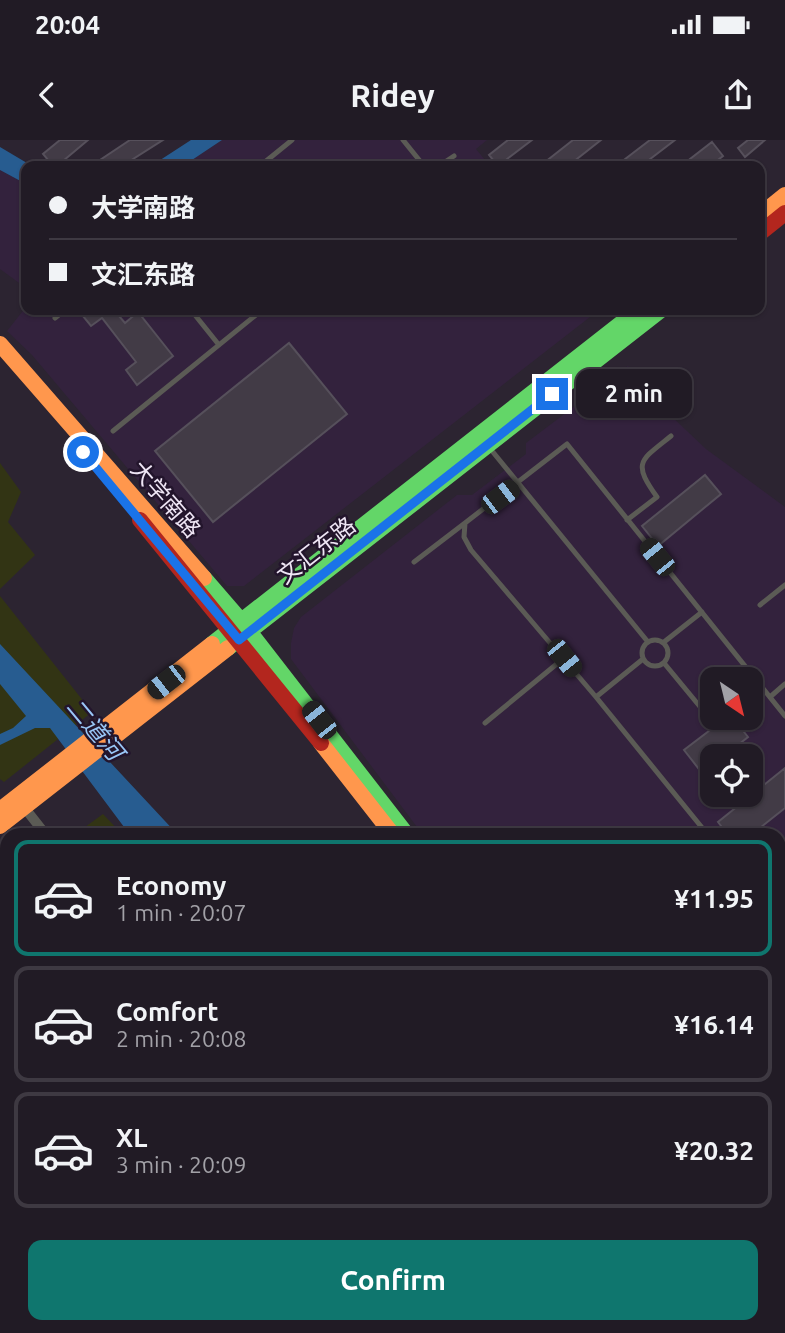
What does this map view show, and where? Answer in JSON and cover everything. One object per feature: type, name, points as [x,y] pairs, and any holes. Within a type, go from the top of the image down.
[{"type":"street","points":[[765,211],[785,195]]},
{"type":"street","points":[[765,229],[785,213]]},
{"type":"street","name":"文汇东路","points":[[0,810],[68,765],[240,631],[482,440],[632,315]]},
{"type":"street","name":"文汇东路","points":[[482,440],[654,315]]},
{"type":"street","name":"大学南路","points":[[0,344],[240,631]]},
{"type":"street","name":"大学南路","points":[[0,356],[240,631]]},
{"type":"street","points":[[240,631],[388,828]]},
{"type":"street","points":[[240,631],[401,828]]},
{"type":"street","name":"文汇东路","points":[[0,826],[68,765]]},
{"type":"street","points":[[24,807],[40,828]]},
{"type":"lane","points":[[266,161],[292,140]]},
{"type":"lane","points":[[403,140],[420,161]]},
{"type":"lane","points":[[446,161],[454,156]]},
{"type":"lane","points":[[55,318],[59,315]]},
{"type":"lane","points":[[195,315],[219,345]]},
{"type":"lane","points":[[113,431],[256,315]]},
{"type":"lane","points":[[627,520],[657,497],[642,475],[642,464],[649,454],[670,436]]},
{"type":"lane","points":[[482,440],[648,642]]},
{"type":"lane","points":[[414,562],[567,444],[785,716]]},
{"type":"lane","points":[[465,523],[464,537],[471,550],[564,658],[702,828]]},
{"type":"lane","points":[[760,605],[785,586]]},
{"type":"lane","points":[[664,642],[702,612]]},
{"type":"lane","points":[[655,639],[664,642],[668,650],[664,663],[651,665],[643,659],[642,650],[648,642],[655,639]]},
{"type":"lane","points":[[485,723],[564,658]]},
{"type":"lane","points":[[596,697],[643,659]]},
{"type":"lane","points":[[664,663],[700,707]]},
{"type":"lane","points":[[770,697],[785,684]]},
{"type":"shaded area","points":[[222,140],[487,140],[476,149],[486,161],[190,161]]},
{"type":"shaded area","points":[[0,170],[21,181],[21,284],[0,269]]},
{"type":"shaded area","points":[[21,313],[593,315],[244,586],[227,586],[32,355],[7,331]]},
{"type":"shaded area","points":[[628,366],[668,413],[706,449],[785,507],[785,828],[418,828],[291,659],[291,643],[294,628],[301,617],[457,495],[472,495],[526,454],[526,443]]},
{"type":"green space","points":[[0,463],[21,492],[8,522],[35,555],[0,589]]},
{"type":"green space","points":[[0,596],[92,712],[4,782],[0,779]]},
{"type":"green space","points":[[103,814],[116,828],[84,828]]},
{"type":"water","points":[[191,140],[222,140],[190,161],[159,161]]},
{"type":"water","points":[[0,147],[24,161],[21,161],[21,181],[0,170]]},
{"type":"water","points":[[0,644],[171,828],[125,828],[50,728],[35,728],[0,745],[0,734],[13,728],[26,716],[0,684]]},
{"type":"building","points":[[60,140],[88,140],[63,161],[49,161],[43,154]]},
{"type":"building","points":[[130,140],[163,140],[130,161],[98,161]]},
{"type":"building","points":[[508,140],[532,140],[505,161],[494,161],[489,155]]},
{"type":"building","points":[[573,140],[601,140],[574,161],[546,161]]},
{"type":"building","points":[[650,140],[675,140],[648,161],[623,161]]},
{"type":"building","points":[[748,140],[765,140],[745,157],[738,148]]},
{"type":"building","points":[[712,142],[723,156],[716,161],[687,161]]},
{"type":"building","points":[[82,315],[118,315],[125,323],[134,315],[140,315],[173,356],[137,385],[126,370],[136,362],[102,318],[91,326]]},
{"type":"building","points":[[289,343],[347,414],[213,522],[155,451]]},
{"type":"building","points":[[705,475],[721,494],[658,546],[642,526]]},
{"type":"building","points":[[710,730],[742,730],[748,737],[739,744],[700,744],[700,770],[684,750]]},
{"type":"building","points":[[785,768],[785,808],[760,828],[723,828],[718,822],[737,807],[763,807],[763,786]]},
{"type":"traffic: fast","points":[[212,644],[632,315]]},
{"type":"traffic: fast","points":[[228,648],[655,315]]},
{"type":"traffic: fast","points":[[204,578],[242,622],[402,828]]},
{"type":"traffic: slow","points":[[765,211],[785,195]]},
{"type":"traffic: slow","points":[[0,344],[204,578]]},
{"type":"traffic: slow","points":[[0,810],[212,644]]},
{"type":"traffic: slow","points":[[0,826],[228,648]]},
{"type":"traffic: slow","points":[[321,743],[388,828]]},
{"type":"traffic: jam","points":[[765,229],[785,213]]},
{"type":"traffic: jam","points":[[140,520],[321,743]]},
{"type":"route","points":[[83,452],[239,640],[552,394]]},
{"type":"water label","name":"二道河","points":[[95,729]]}]
